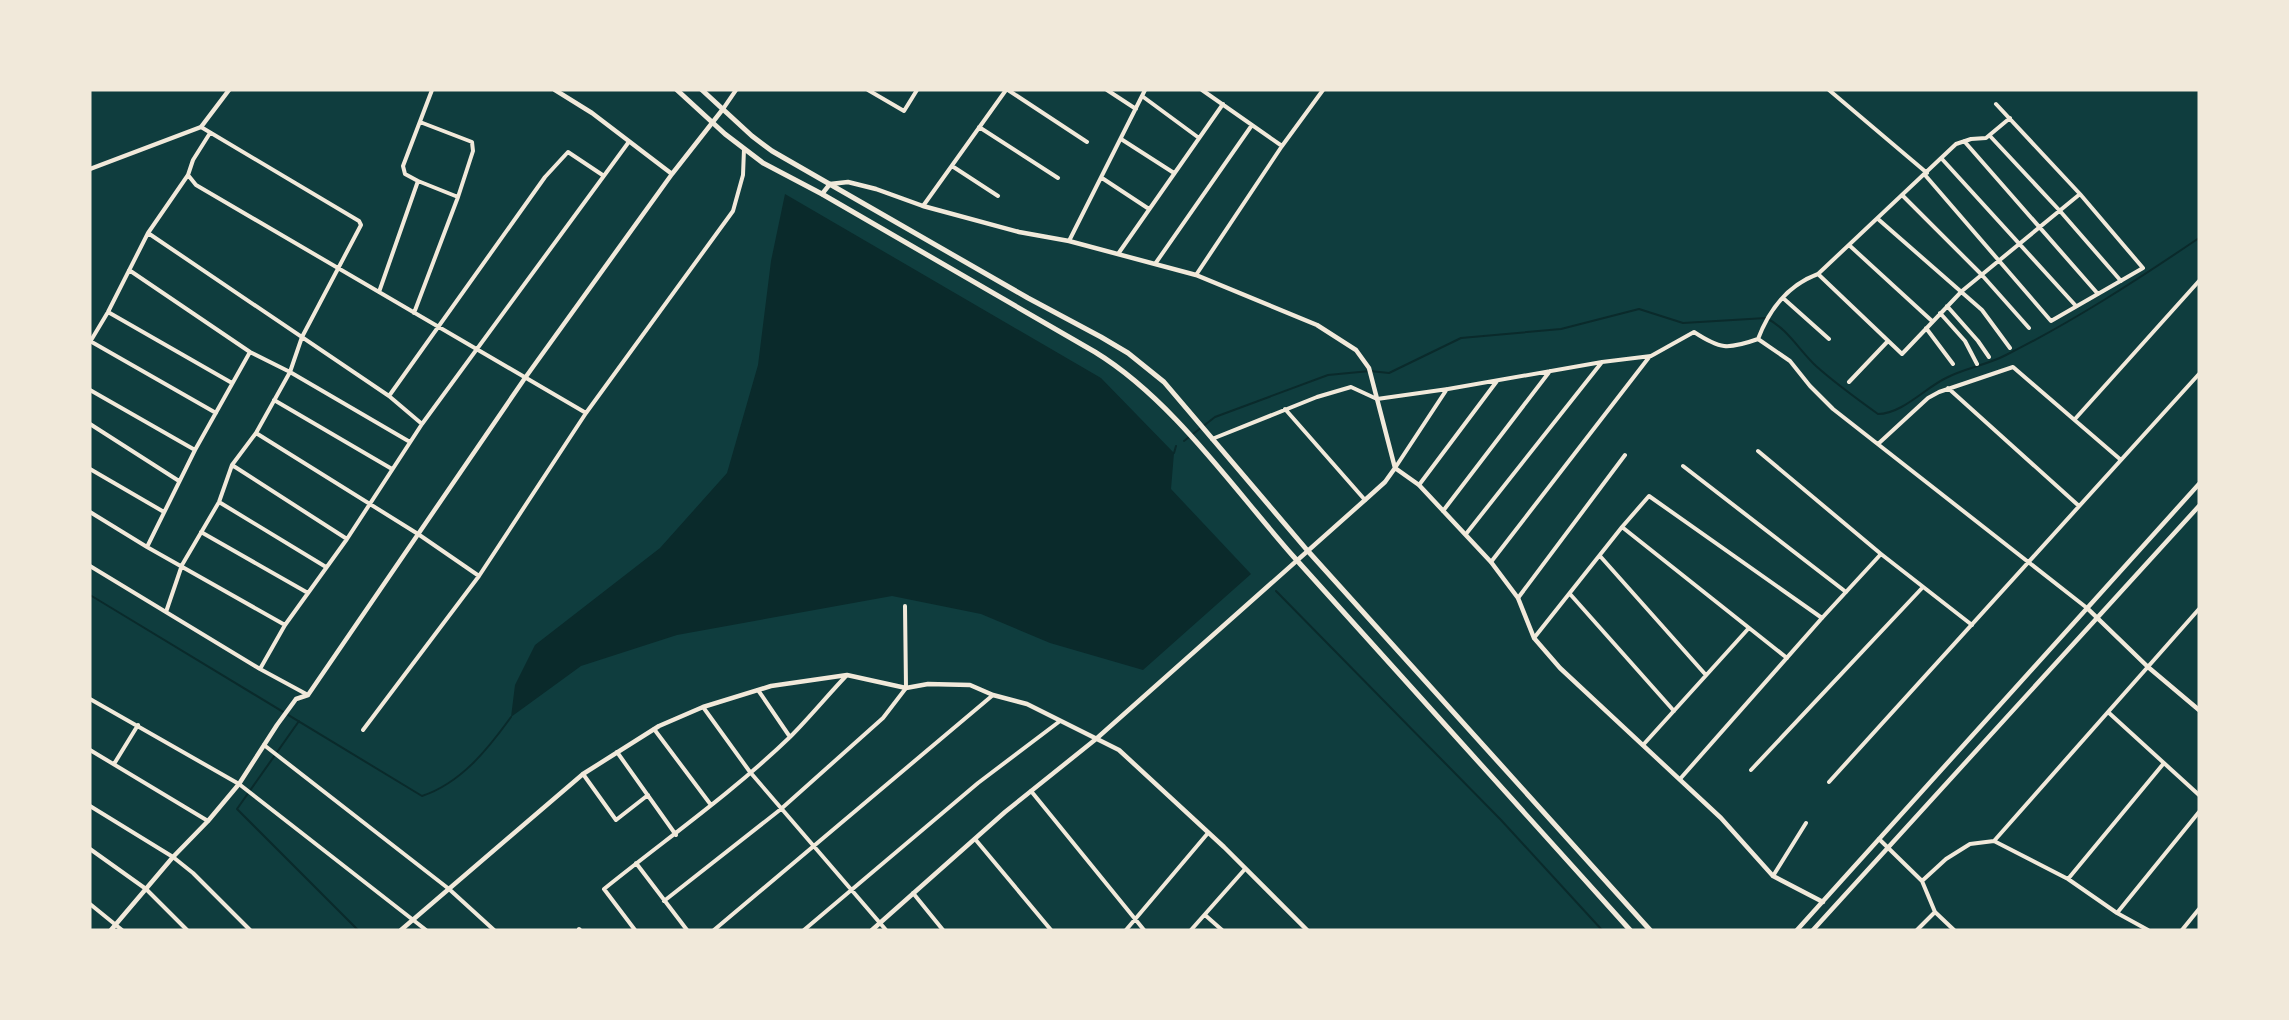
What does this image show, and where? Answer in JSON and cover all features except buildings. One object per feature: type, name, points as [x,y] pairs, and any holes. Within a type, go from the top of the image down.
[{"type":"main road","points":[[677,90],[763,163],[822,194],[1120,367],[1151,394],[1296,559],[1630,930]]},
{"type":"main road","points":[[702,90],[765,146],[1128,353],[1164,382],[1307,550],[1650,930]]},
{"type":"street","points":[[90,169],[201,127],[229,90]]},
{"type":"street","points":[[432,90],[403,166],[405,174],[458,197]]},
{"type":"street","points":[[555,90],[592,113],[628,143],[672,174]]},
{"type":"street","points":[[111,930],[239,784],[296,699],[308,694],[525,378],[672,174],[736,90]]},
{"type":"street","points":[[868,90],[904,111],[916,90]]},
{"type":"street","points":[[922,206],[1007,90],[1087,142]]},
{"type":"street","points":[[1107,90],[1136,109]]},
{"type":"street","points":[[1069,241],[1145,90]]},
{"type":"street","points":[[1202,90],[1282,146]]},
{"type":"street","points":[[1196,275],[1282,146],[1323,90]]},
{"type":"street","points":[[1829,90],[1926,174],[2051,321],[2143,268],[2080,194],[1996,104]]},
{"type":"street","points":[[1142,96],[1199,138]]},
{"type":"street","points":[[1118,254],[1223,104]]},
{"type":"street","points":[[1758,339],[1768,315],[1797,284],[1818,274],[1956,144],[1990,136],[2010,118]]},
{"type":"street","points":[[414,313],[473,151],[472,142],[420,122]]},
{"type":"street","points":[[1155,264],[1252,125]]},
{"type":"street","points":[[166,612],[182,565],[219,502],[232,465],[256,433],[290,372],[302,338],[360,230],[361,223],[201,127]]},
{"type":"street","points":[[979,127],[1058,178]]},
{"type":"street","points":[[210,132],[192,160],[188,175],[148,233],[108,312],[90,341],[216,413]]},
{"type":"street","points":[[1990,136],[2060,210],[2121,281]]},
{"type":"street","points":[[1122,138],[1174,173]]},
{"type":"street","points":[[1964,141],[2098,294]]},
{"type":"street","points":[[260,669],[285,624],[347,539],[422,424],[628,143]]},
{"type":"street","points":[[363,730],[479,576],[586,413],[733,211],[743,175],[744,149]]},
{"type":"street","points":[[389,396],[545,177],[568,152],[604,176]]},
{"type":"street","points":[[1942,159],[2076,306]]},
{"type":"street","points":[[952,166],[998,196]]},
{"type":"street","points":[[188,175],[196,185],[586,413]]},
{"type":"street","points":[[1102,177],[1149,209]]},
{"type":"street","points":[[379,292],[418,181]]},
{"type":"street","points":[[822,194],[830,184],[848,182],[876,189],[922,206],[1019,232],[1069,241],[1196,275],[1317,325],[1356,350],[1369,368],[1395,468],[1419,484],[1491,562],[1518,598],[1534,638],[1560,668],[1721,818],[1773,876],[1823,902]]},
{"type":"street","points":[[1818,274],[1902,354],[1962,291],[2080,194]]},
{"type":"street","points":[[1903,196],[1981,274],[2029,328]]},
{"type":"street","points":[[1878,219],[1989,317],[2010,348]]},
{"type":"street","points":[[148,233],[389,396],[422,424]]},
{"type":"street","points":[[1849,245],[1932,321]]},
{"type":"street","points":[[129,270],[250,352],[290,372],[410,442]]},
{"type":"street","points":[[2074,419],[2199,281]]},
{"type":"street","points":[[1783,298],[1829,339]]},
{"type":"street","points":[[1947,306],[1957,315],[1989,357]]},
{"type":"street","points":[[108,312],[232,383]]},
{"type":"street","points":[[1940,313],[1965,341],[1977,363]]},
{"type":"street","points":[[1926,328],[1953,364]]},
{"type":"street","points":[[1212,439],[1285,409],[1351,387],[1377,399],[1651,356],[1694,332],[1715,345],[1734,346],[1758,339]]},
{"type":"street","points":[[1758,339],[1790,361],[1833,409],[2087,608],[2148,667],[2199,710]]},
{"type":"street","points":[[1849,382],[1888,341]]},
{"type":"street","points":[[147,547],[195,450],[250,352]]},
{"type":"street","points":[[1491,562],[1651,356]]},
{"type":"street","points":[[1466,534],[1602,362]]},
{"type":"street","points":[[1878,444],[1928,398],[1948,388],[2013,367],[2121,460]]},
{"type":"street","points":[[1443,511],[1551,371]]},
{"type":"street","points":[[1829,782],[2199,374]]},
{"type":"street","points":[[1419,484],[1498,380]]},
{"type":"street","points":[[1948,388],[2079,506]]},
{"type":"street","points":[[872,930],[1031,791],[1096,739],[1385,482],[1448,389]]},
{"type":"street","points":[[90,390],[195,450]]},
{"type":"street","points":[[274,400],[392,469]]},
{"type":"street","points":[[1285,409],[1365,500]]},
{"type":"street","points":[[90,424],[179,481]]},
{"type":"street","points":[[256,433],[418,534],[479,576]]},
{"type":"street","points":[[1758,451],[1881,554],[1972,625]]},
{"type":"street","points":[[1518,598],[1625,455]]},
{"type":"street","points":[[232,465],[347,539]]},
{"type":"street","points":[[1683,465],[1846,592]]},
{"type":"street","points":[[90,469],[164,512]]},
{"type":"street","points":[[1797,930],[2199,484]]},
{"type":"street","points":[[1534,638],[1649,496],[1822,618]]},
{"type":"street","points":[[219,502],[326,567]]},
{"type":"street","points":[[1813,930],[2199,506]]},
{"type":"street","points":[[90,512],[147,547],[285,624]]},
{"type":"street","points":[[1622,527],[1787,658]]},
{"type":"street","points":[[201,532],[308,594]]},
{"type":"street","points":[[1680,779],[1881,554]]},
{"type":"street","points":[[1600,556],[1705,674]]},
{"type":"street","points":[[90,566],[260,669],[308,694]]},
{"type":"street","points":[[1751,770],[1923,587]]},
{"type":"street","points":[[1570,594],[1674,711]]},
{"type":"street","points":[[664,901],[781,808],[883,718],[906,688],[905,606]]},
{"type":"street","points":[[1994,841],[2199,609]]},
{"type":"street","points":[[1643,745],[1748,629]]},
{"type":"street","points":[[635,930],[604,889],[676,835],[790,737],[847,675]]},
{"type":"street","points":[[401,930],[584,774],[654,729],[703,707],[758,690],[847,675],[906,688],[928,684],[970,685],[993,695],[1027,704],[1119,750],[1308,930]]},
{"type":"street","points":[[758,690],[790,737]]},
{"type":"street","points":[[714,930],[993,695]]},
{"type":"street","points":[[90,699],[239,784],[426,930]]},
{"type":"street","points":[[703,707],[750,772],[886,930]]},
{"type":"street","points":[[2108,712],[2199,795]]},
{"type":"street","points":[[804,930],[978,783],[1060,721]]},
{"type":"street","points":[[114,764],[138,725]]},
{"type":"street","points":[[654,729],[711,805]]},
{"type":"street","points":[[264,745],[449,889],[494,930]]},
{"type":"street","points":[[90,750],[208,820]]},
{"type":"street","points":[[617,753],[676,835]]},
{"type":"street","points":[[2068,879],[2164,763]]},
{"type":"street","points":[[584,774],[616,820],[648,795]]},
{"type":"street","points":[[1031,791],[1134,921],[1144,930]]},
{"type":"street","points":[[90,806],[173,857],[193,873],[250,930]]},
{"type":"street","points":[[2117,913],[2199,812]]},
{"type":"street","points":[[1773,876],[1806,823]]},
{"type":"street","points":[[1126,930],[1208,833]]},
{"type":"street","points":[[975,839],[1051,930]]},
{"type":"street","points":[[1879,839],[1922,881],[1935,912],[1954,930]]},
{"type":"street","points":[[1922,881],[1946,859],[1970,844],[1994,841],[2068,879],[2117,913],[2148,930]]},
{"type":"street","points":[[90,849],[146,889],[187,930]]},
{"type":"street","points":[[636,863],[687,930]]},
{"type":"street","points":[[1191,930],[1245,869]]},
{"type":"street","points":[[913,892],[943,930]]},
{"type":"street","points":[[90,904],[122,930]]},
{"type":"street","points":[[2182,930],[2199,909]]},
{"type":"street","points":[[1917,930],[1935,912]]},
{"type":"street","points":[[1205,915],[1222,930]]},
{"type":"water","points":[[785,194],[1101,378],[1174,453],[1171,489],[1251,574],[1143,670],[1050,643],[981,614],[892,596],[677,635],[581,666],[511,717],[515,685],[535,645],[660,548],[727,473],[758,365],[771,261]]},
{"type":"waterway","points":[[1184,441],[1215,417],[1328,375],[1370,371],[1389,373],[1461,338],[1561,329],[1639,309],[1683,323],[1766,318],[1780,327],[1816,366],[1838,385],[1878,414],[1887,413],[1905,405],[1938,382],[1999,358],[2081,314],[2199,238]]},
{"type":"waterway","points":[[1174,453],[1176,446]]},
{"type":"waterway","points":[[1276,591],[1501,820],[1602,930]]},
{"type":"waterway","points":[[90,595],[422,796],[449,783],[461,774],[483,753],[511,717]]},
{"type":"waterway","points":[[299,721],[237,809],[358,930]]}]
